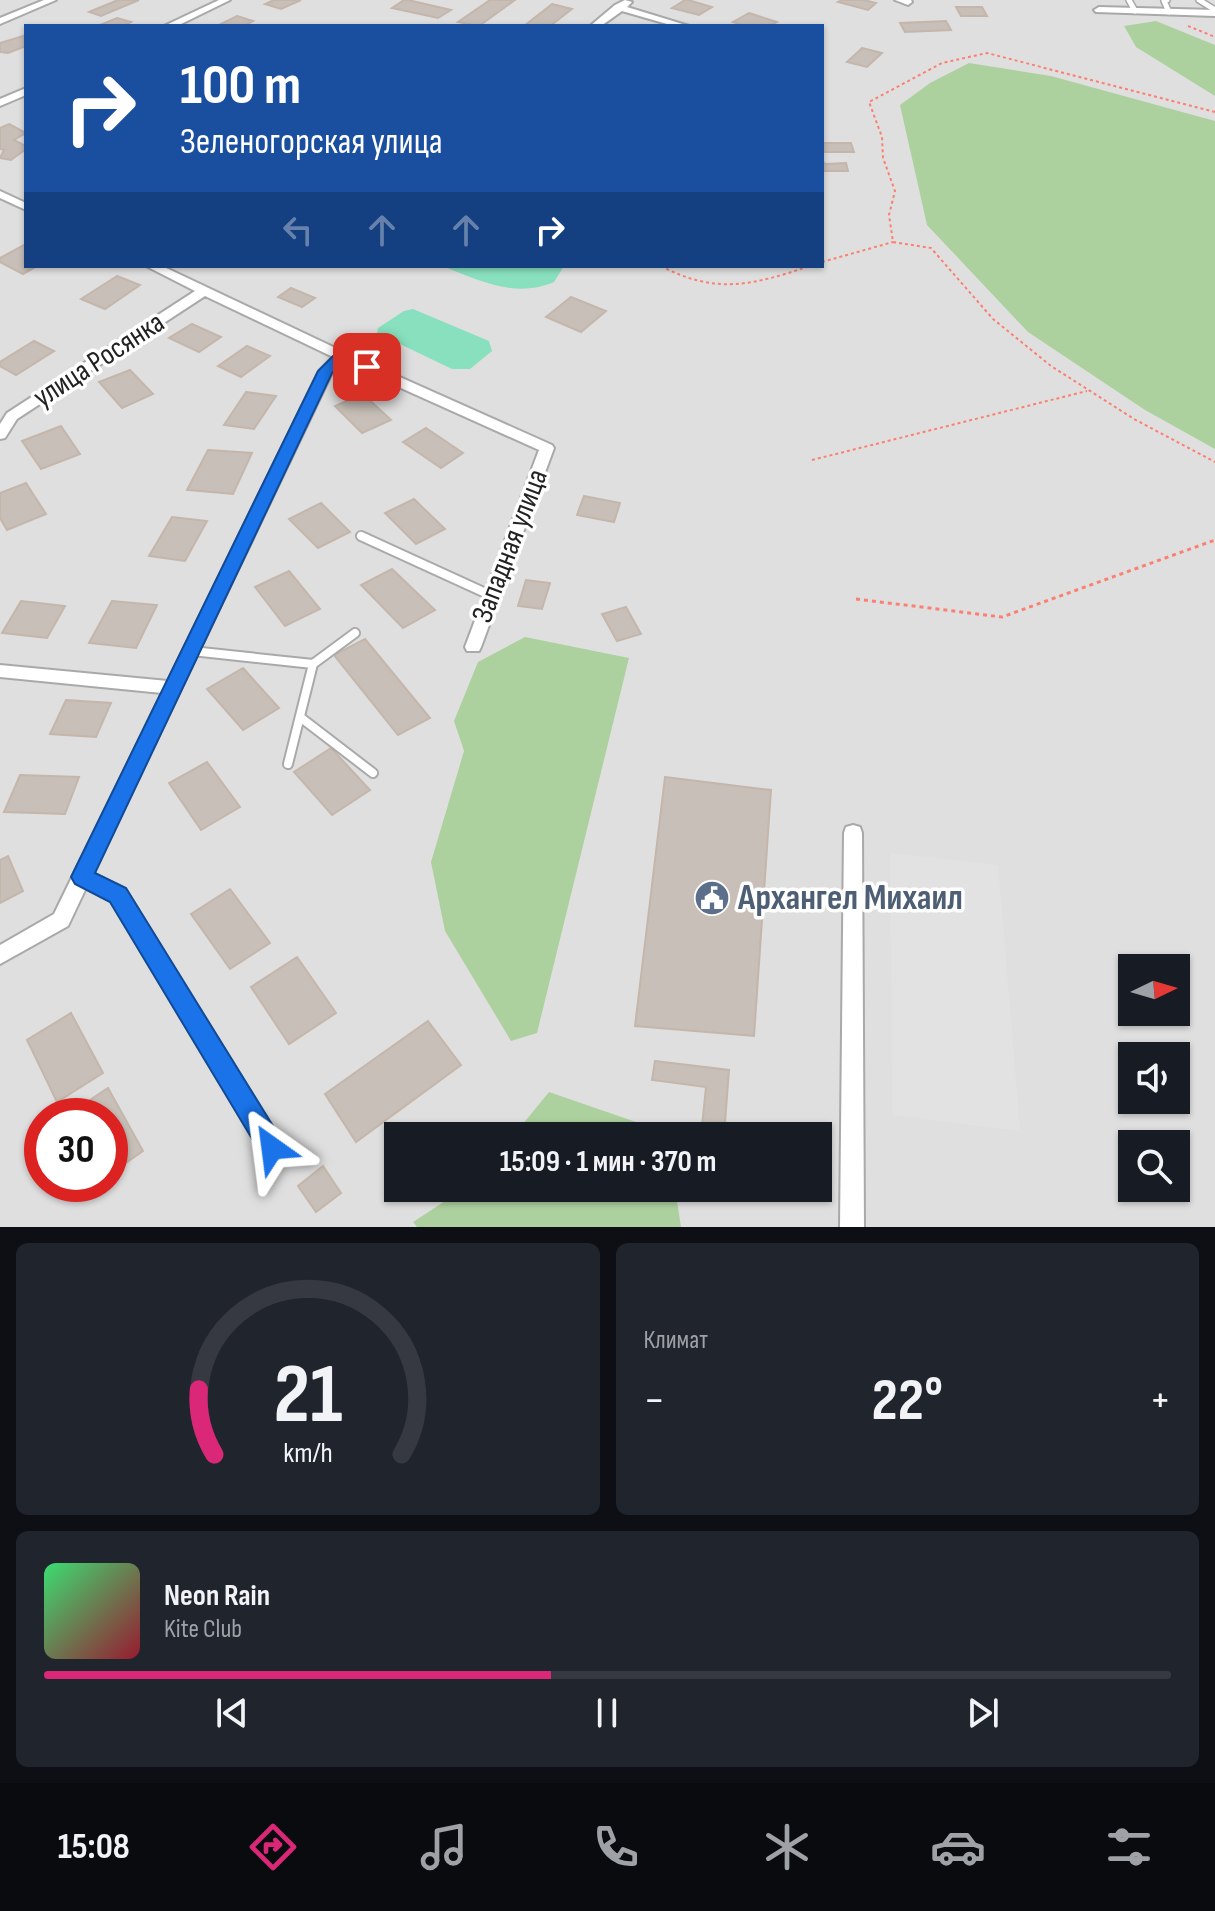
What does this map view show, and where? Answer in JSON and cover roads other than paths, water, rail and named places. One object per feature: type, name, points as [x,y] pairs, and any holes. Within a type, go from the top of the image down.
[{"type":"street","points":[[0,21],[52,0]]},
{"type":"street","points":[[173,24],[226,0]]},
{"type":"street","points":[[597,24],[618,7],[633,0]]},
{"type":"street","points":[[618,7],[677,24]]},
{"type":"street","points":[[1099,10],[1215,12]]},
{"type":"street","points":[[0,103],[24,92]]},
{"type":"street","points":[[3,199],[24,206]]},
{"type":"street","name":"Западная улица","points":[[156,268],[341,356],[547,448],[473,647]]},
{"type":"street","name":"улица Росянка","points":[[0,435],[6,414],[204,291]]},
{"type":"street","points":[[0,955],[61,920],[326,371],[341,356]]},
{"type":"street","points":[[0,671],[174,688]]},
{"type":"street","points":[[852,1227],[853,833]]},
{"type":"street","points":[[82,877],[118,895],[272,1148]]},
{"type":"lane","points":[[1129,0],[1135,11]]},
{"type":"lane","points":[[1167,0],[1164,1],[1169,12]]},
{"type":"lane","points":[[1199,0],[1215,12]]},
{"type":"lane","points":[[361,536],[490,595]]},
{"type":"lane","points":[[288,764],[313,664],[355,633]]},
{"type":"lane","points":[[192,651],[313,664]]},
{"type":"lane","points":[[300,717],[373,773]]},
{"type":"place","name":"Архангел Михаил","points":[[712,898]]}]
